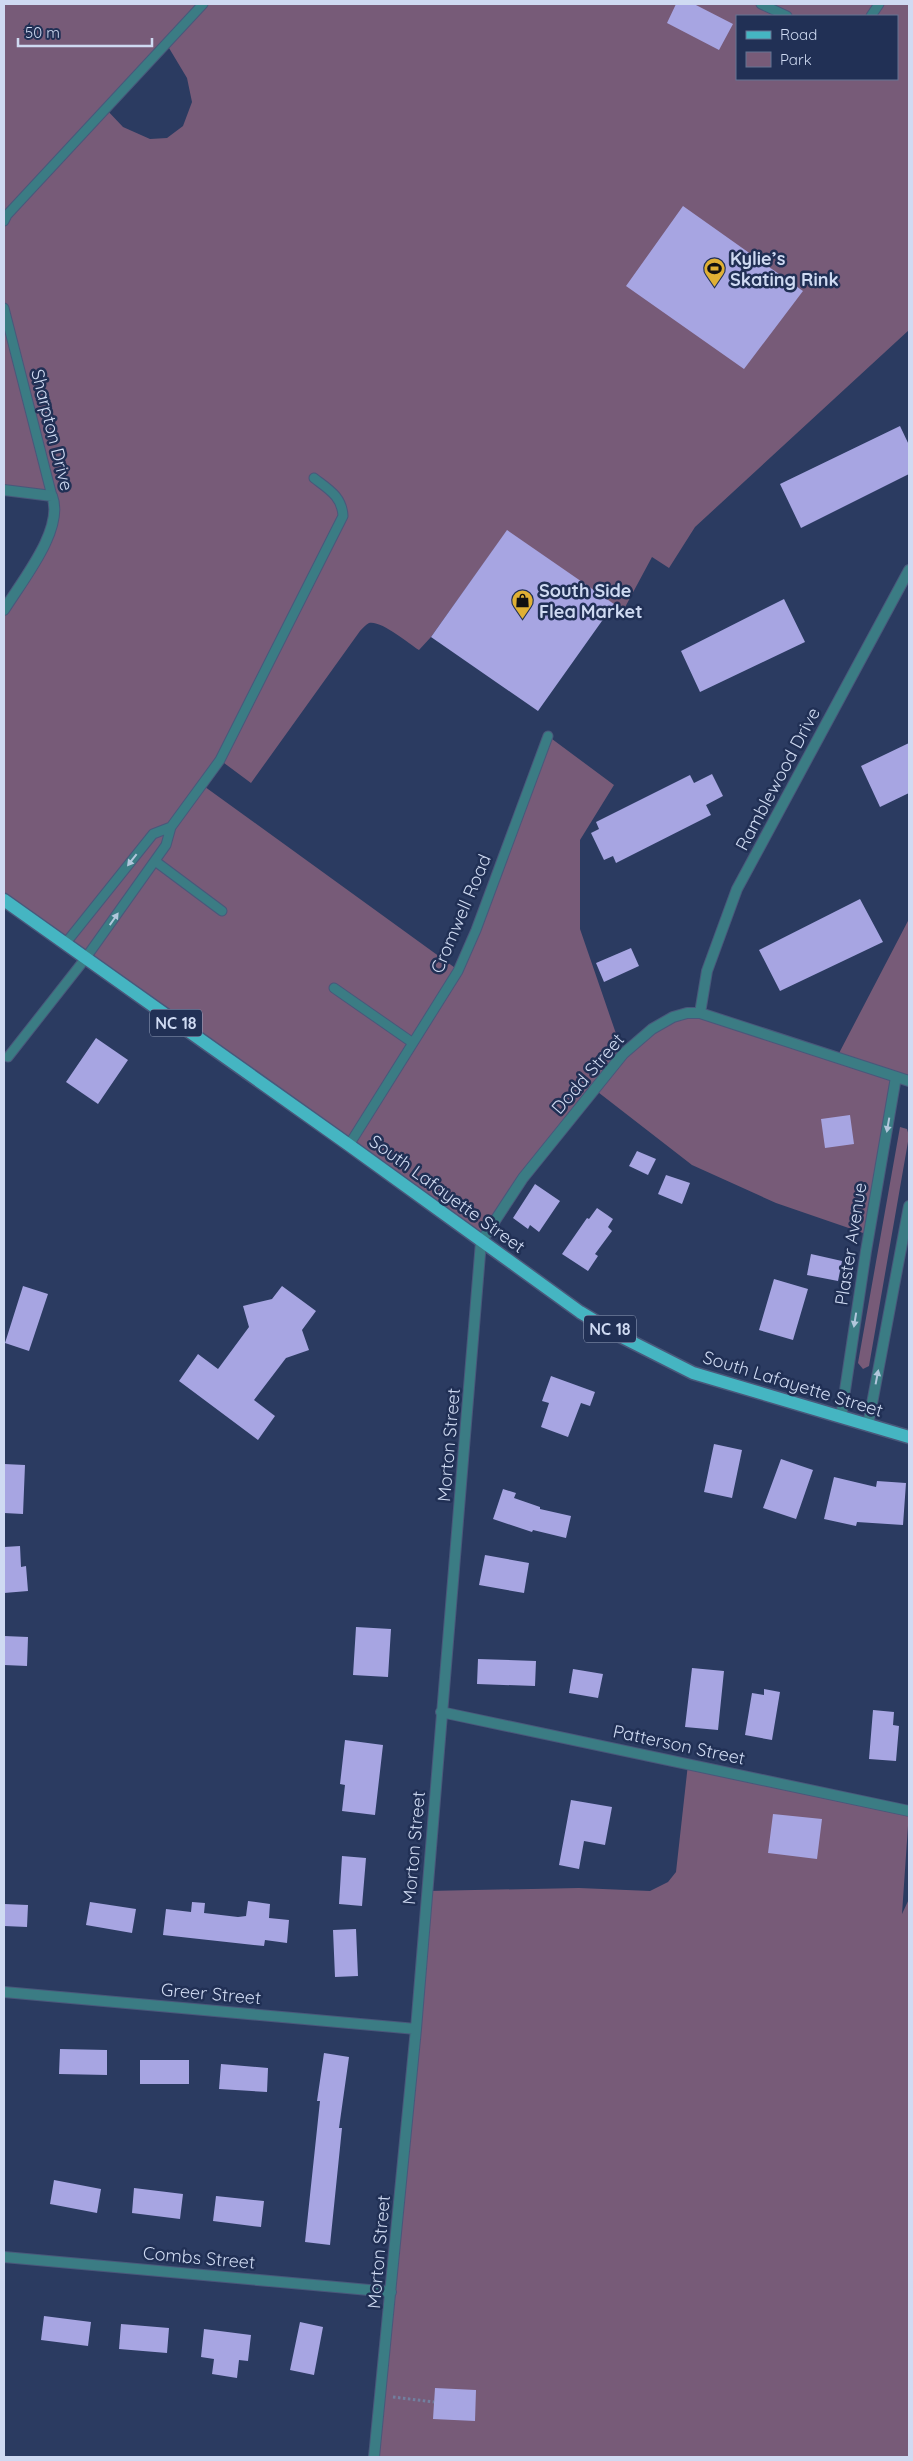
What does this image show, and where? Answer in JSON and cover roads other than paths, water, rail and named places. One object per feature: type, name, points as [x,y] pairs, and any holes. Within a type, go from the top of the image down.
[{"type":"main road","name":"South Lafayette Street","points":[[4,900],[580,1312],[620,1336],[693,1373],[841,1418],[909,1436]]},
{"type":"street","points":[[4,490],[52,496]]},
{"type":"street","name":"Sharpton Drive","points":[[4,610],[48,538],[54,520],[52,496]]},
{"type":"street","name":"Ramblewood Drive","points":[[700,1013],[708,971],[737,889],[909,570]]},
{"type":"street","name":"Dodd Street","points":[[482,1242],[523,1178],[623,1054],[652,1029],[674,1017],[687,1013],[700,1013],[909,1082]]},
{"type":"street","name":"Plaster Avenue","points":[[841,1418],[866,1250],[896,1077]]},
{"type":"street","points":[[868,1425],[909,1206]]},
{"type":"street","name":"Morton Street","points":[[374,2457],[416,2029],[441,1712],[464,1471],[482,1242]]},
{"type":"street","name":"Patterson Street","points":[[441,1712],[909,1811]]},
{"type":"street","name":"Greer Street","points":[[4,1992],[416,2029]]},
{"type":"street","name":"Combs Street","points":[[4,2257],[391,2292]]},
{"type":"lane","points":[[4,221],[7,215],[203,4]]},
{"type":"lane","points":[[761,4],[785,15]]},
{"type":"lane","points":[[871,15],[879,4]]},
{"type":"lane","name":"Sharpton Drive","points":[[4,308],[52,496]]},
{"type":"lane","points":[[8,1057],[85,959],[155,861],[168,841],[171,827],[220,760],[343,516],[343,505],[338,496],[314,478]]},
{"type":"lane","name":"Cromwell Road","points":[[349,1145],[458,971],[476,930],[548,736]]},
{"type":"lane","points":[[65,944],[153,834],[171,827]]},
{"type":"lane","points":[[155,861],[222,911]]},
{"type":"lane","points":[[334,988],[413,1043]]},
{"type":"place","name":"Kylie’s Skating Rink","points":[[714,288]]},
{"type":"place","name":"South Side Flea Market","points":[[523,620]]}]
